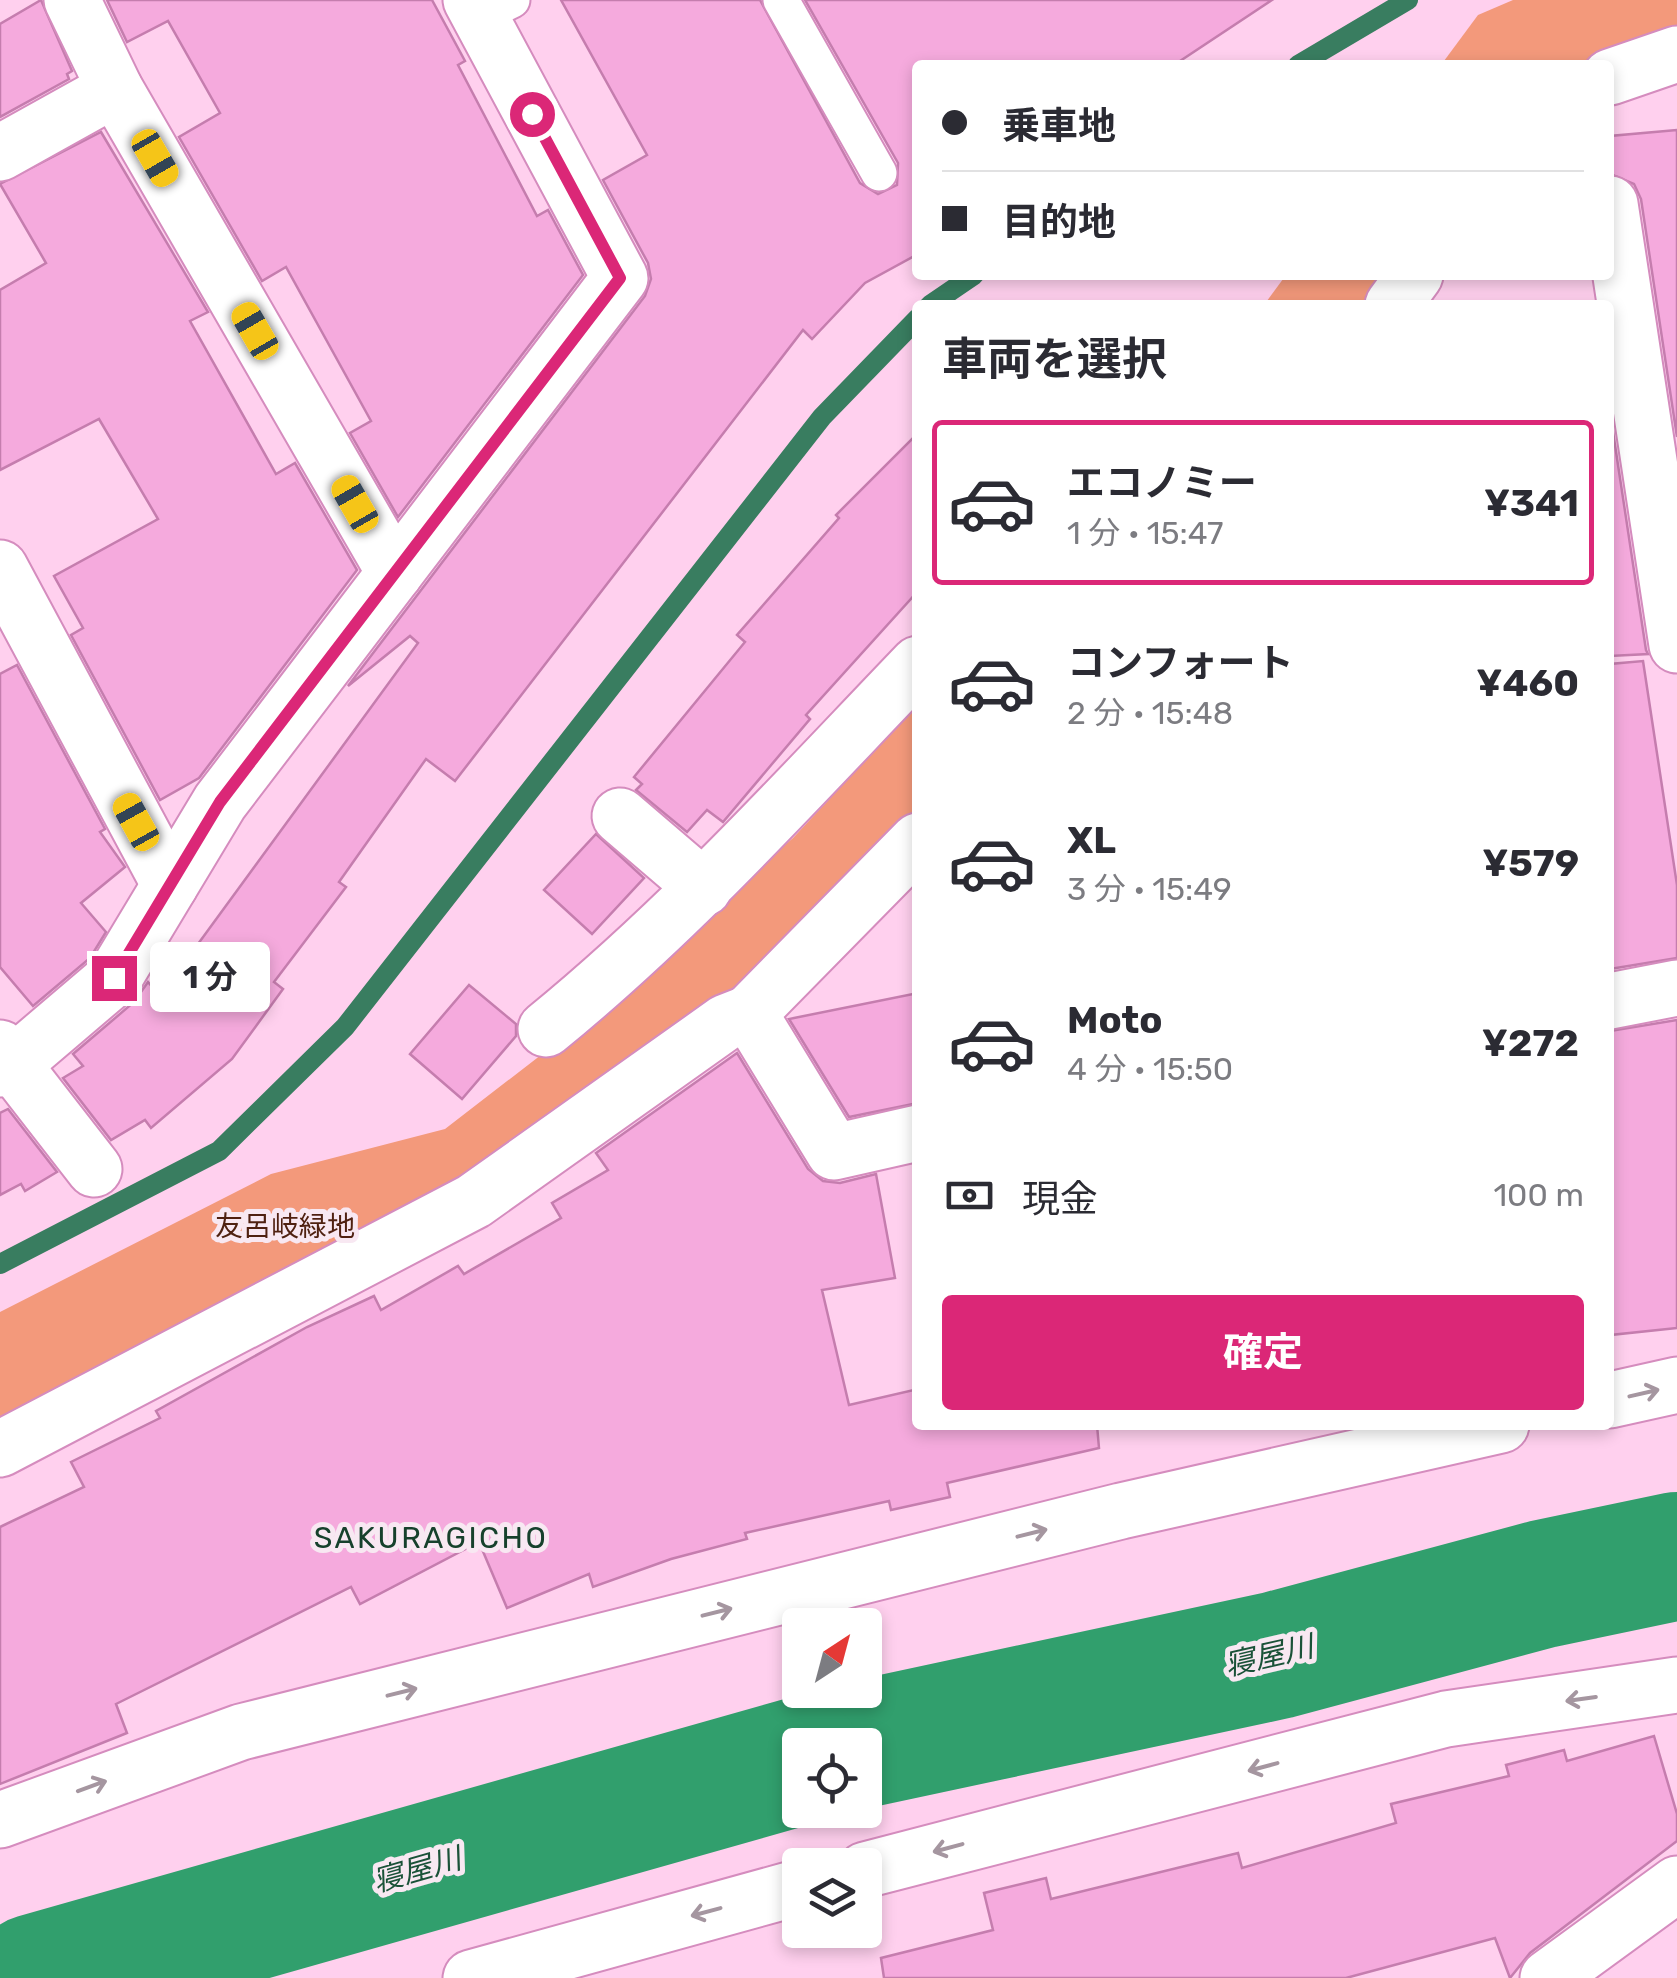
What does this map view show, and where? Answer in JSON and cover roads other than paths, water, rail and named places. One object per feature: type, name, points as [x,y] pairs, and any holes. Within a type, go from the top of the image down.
[{"type":"street","points":[[72,0],[115,89],[394,573]]},
{"type":"street","points":[[94,1169],[4,1060],[114,978],[220,802],[620,278],[488,5]]},
{"type":"street","points":[[1614,76],[1677,54]]},
{"type":"street","points":[[0,153],[115,89]]},
{"type":"street","points":[[1614,230],[1677,645]]},
{"type":"street","points":[[1396,300],[1411,280]]},
{"type":"street","points":[[0,568],[170,885]]},
{"type":"street","points":[[546,1030],[611,976],[704,888],[912,670]]},
{"type":"street","points":[[620,816],[704,888]]},
{"type":"street","points":[[0,1448],[474,1202],[726,1022],[749,1013],[912,847]]},
{"type":"street","points":[[1614,1000],[1677,988]]},
{"type":"street","points":[[749,1013],[834,1152],[912,1134]]},
{"type":"street","points":[[1614,1399],[1677,1385]]},
{"type":"street","points":[[0,1820],[241,1732],[1120,1510],[1479,1430]]},
{"type":"street","points":[[882,1866],[1446,1720],[1677,1685]]},
{"type":"street","points":[[1548,1978],[1677,1884]]},
{"type":"street","points":[[471,1978],[782,1892]]},
{"type":"lane","points":[[781,0],[879,173]]},
{"type":"waterway","points":[[1306,60],[1408,0]]},
{"type":"waterway","points":[[937,300],[967,280]]},
{"type":"waterway","points":[[0,1264],[219,1151],[345,1027],[822,417],[912,324]]},
{"type":"waterway","name":"寝屋川","points":[[882,1740],[1278,1655],[1543,1584],[1677,1556]]},
{"type":"waterway","name":"寝屋川","points":[[35,1978],[782,1766]]},
{"type":"district","name":"SAKURAGICHO","points":[[431,1538]]},
{"type":"park label","name":"友呂岐緑地","points":[[285,1226]]}]
